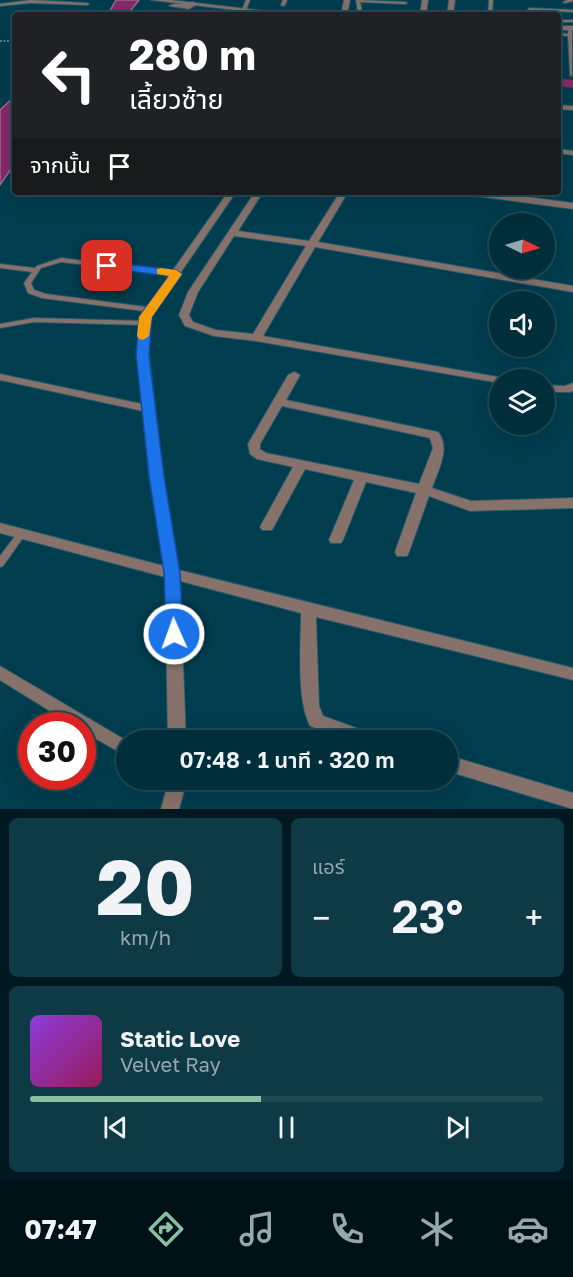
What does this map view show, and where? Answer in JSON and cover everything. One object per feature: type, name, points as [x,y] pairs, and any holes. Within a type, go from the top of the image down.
[{"type":"street","points":[[154,0],[268,12]]},
{"type":"street","points":[[172,6],[189,7],[194,4]]},
{"type":"street","points":[[561,107],[568,99]]},
{"type":"street","points":[[561,107],[573,108]]},
{"type":"street","points":[[231,195],[220,233],[184,315],[189,324],[214,333],[256,338],[489,378]]},
{"type":"street","points":[[177,730],[172,573],[156,476],[143,355],[144,324],[176,274],[256,195]]},
{"type":"street","points":[[256,338],[342,195]]},
{"type":"street","points":[[491,195],[573,206]]},
{"type":"street","points":[[534,195],[573,201]]},
{"type":"street","points":[[220,233],[312,244],[573,289]]},
{"type":"street","points":[[294,375],[254,444],[255,451],[262,456],[425,490],[470,506],[573,503]]},
{"type":"street","points":[[0,377],[149,409]]},
{"type":"street","points":[[555,389],[566,390],[573,387]]},
{"type":"street","points":[[279,402],[434,435],[438,440],[439,448],[402,552]]},
{"type":"street","points":[[267,527],[301,464]]},
{"type":"street","points":[[336,540],[362,477]]},
{"type":"street","points":[[0,528],[308,609],[573,674]]},
{"type":"street","points":[[308,609],[311,706],[316,722],[340,730]]},
{"type":"street","points":[[0,672],[116,743]]},
{"type":"street","points":[[458,766],[573,801]]},
{"type":"street","points":[[170,809],[175,790]]},
{"type":"lane","points":[[244,9],[248,0]]},
{"type":"lane","points":[[565,2],[573,0]]},
{"type":"lane","points":[[0,5],[32,1],[87,4]]},
{"type":"lane","points":[[366,12],[358,11],[358,1],[405,3]]},
{"type":"lane","points":[[375,12],[377,2]]},
{"type":"lane","points":[[396,3],[398,12]]},
{"type":"lane","points":[[530,9],[573,11]]},
{"type":"lane","points":[[571,28],[572,75]]},
{"type":"lane","points":[[151,310],[45,297],[28,288],[27,283],[37,270],[50,262],[61,260],[176,274]]},
{"type":"lane","points":[[0,266],[37,270]]},
{"type":"lane","points":[[0,326],[34,320],[144,324]]},
{"type":"lane","points":[[0,563],[22,533]]},
{"type":"shaded area","points":[[116,0],[139,0],[131,10],[133,12],[109,12]]},
{"type":"shaded area","points":[[12,99],[12,167],[0,185],[0,110]]},
{"type":"waterway","points":[[561,82],[573,84]]},
{"type":"slow traffic","points":[[143,336],[146,317],[176,274],[161,272]]},
{"type":"route","points":[[107,266],[176,274],[146,317],[143,327],[143,355],[156,476],[172,573],[174,634]]}]
